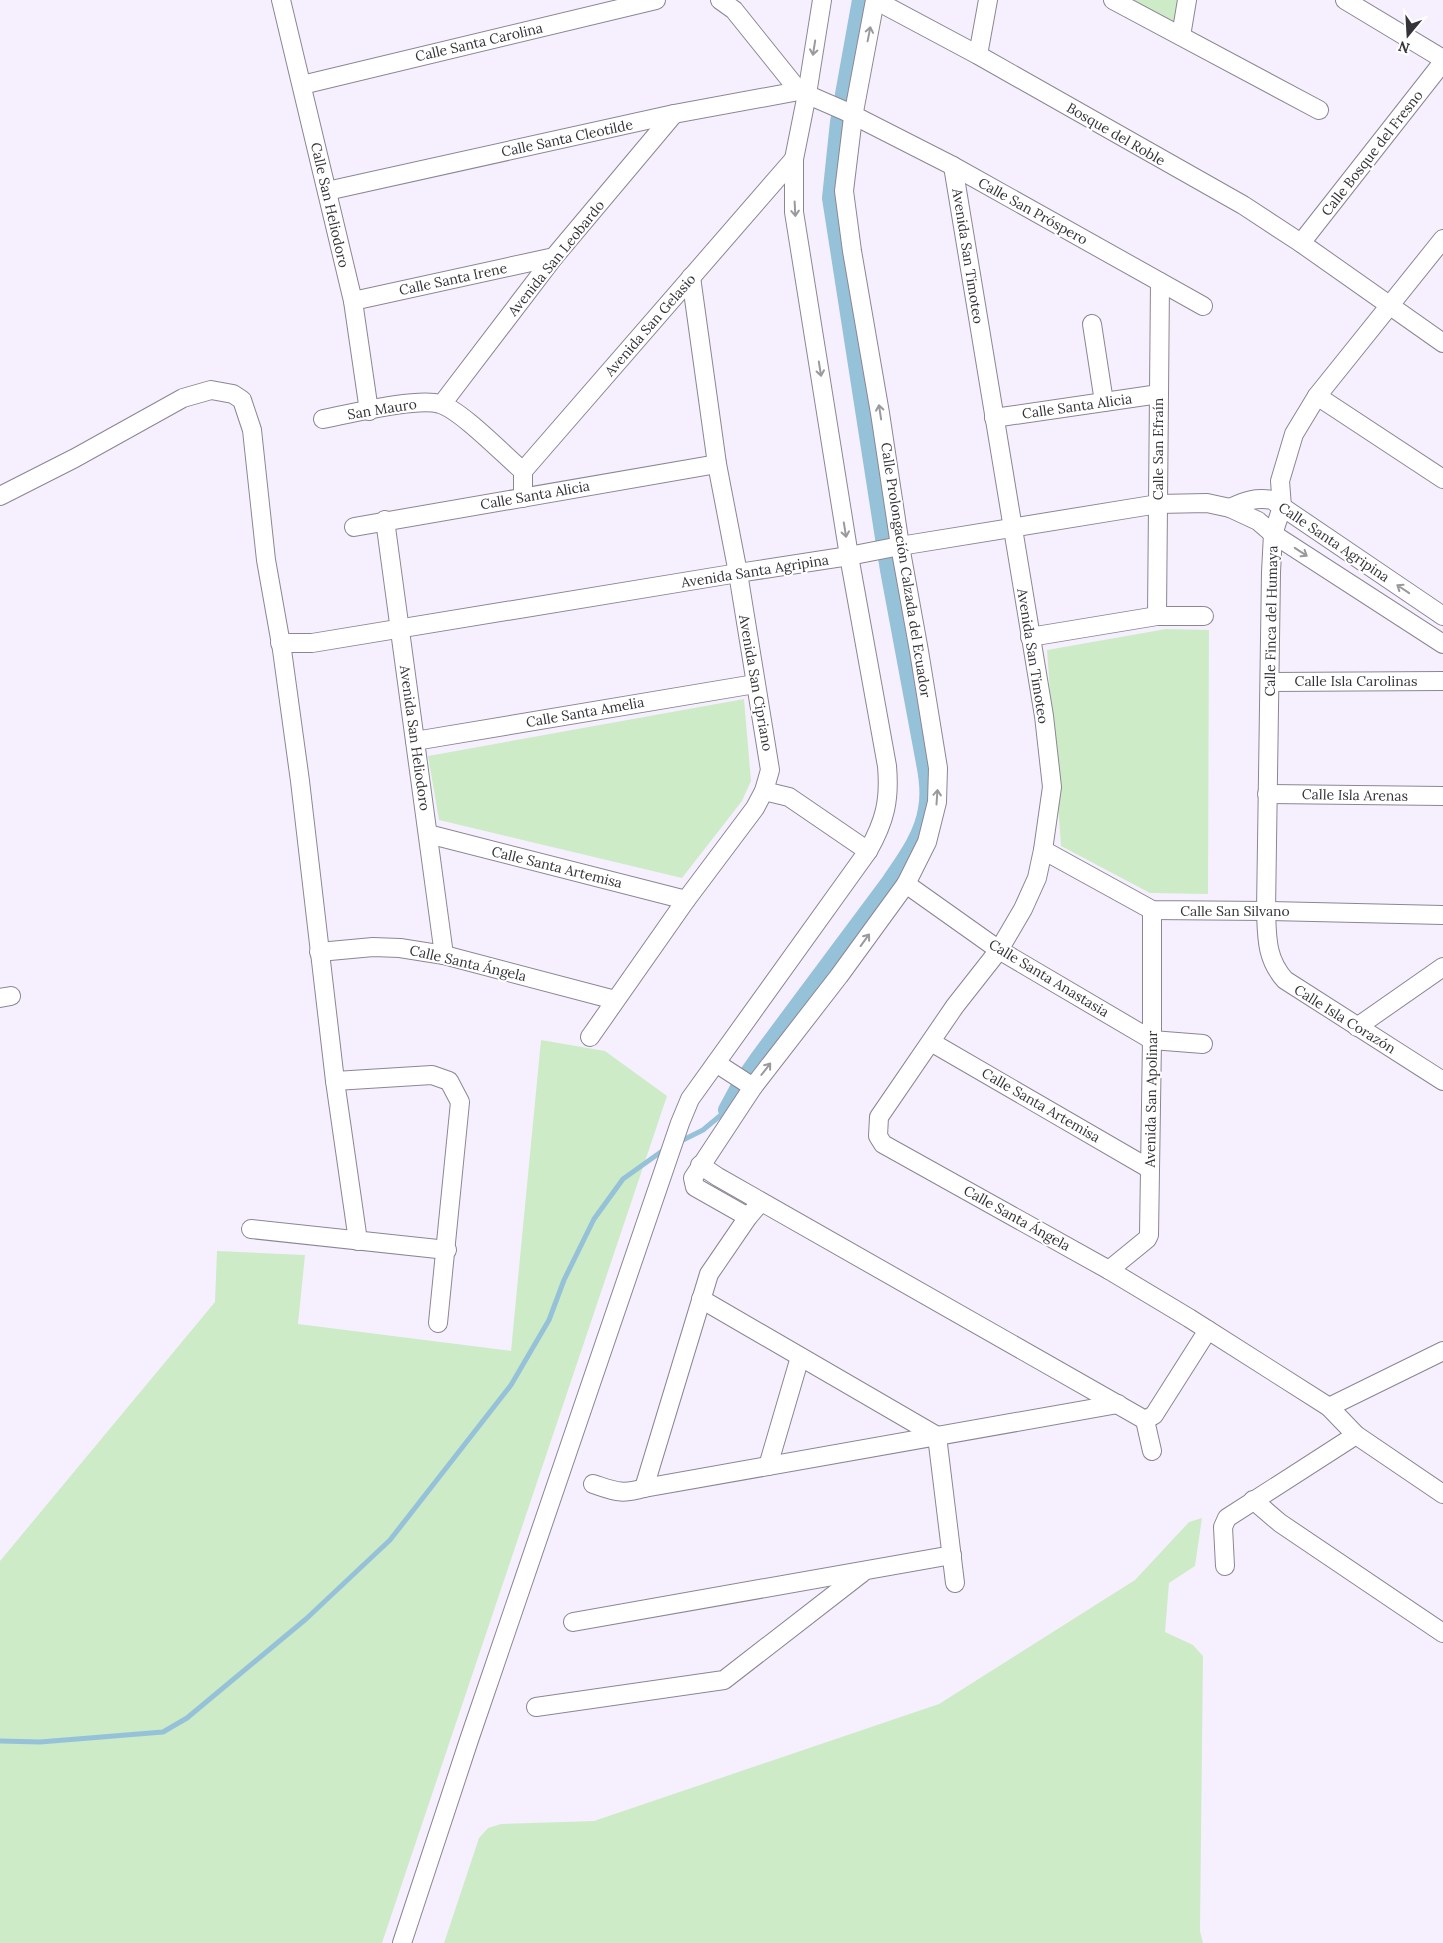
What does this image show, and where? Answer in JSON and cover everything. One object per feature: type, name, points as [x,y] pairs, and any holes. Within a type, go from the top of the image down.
[{"type":"street","name":"Calle San Heliodoro","points":[[281,0],[353,300],[369,411]]},
{"type":"street","name":"Calle Santa Carolina","points":[[302,84],[656,0]]},
{"type":"street","points":[[720,0],[734,10],[809,96]]},
{"type":"street","points":[[402,1943],[475,1721],[690,1099],[868,851],[882,823],[886,810],[889,787],[857,555],[794,212],[794,159],[809,96],[822,0]]},
{"type":"street","name":"Bosque del Roble","points":[[875,0],[978,55],[1243,206],[1301,243],[1443,343]]},
{"type":"street","name":"Calle Prolongación Calzada del Ecuador","points":[[700,1165],[753,1087],[839,976],[906,884],[918,863],[933,825],[937,802],[938,768],[919,651],[895,547],[880,413],[852,251],[844,191],[849,114],[875,0]]},
{"type":"street","points":[[978,55],[988,0]]},
{"type":"street","points":[[1113,0],[1319,110]]},
{"type":"street","points":[[1180,36],[1187,0]]},
{"type":"street","points":[[1345,0],[1443,60]]},
{"type":"street","name":"Calle Bosque del Fresno","points":[[1301,243],[1443,60]]},
{"type":"street","name":"Calle San Próspero","points":[[809,96],[953,166],[1203,306]]},
{"type":"street","name":"Calle Santa Cleotilde","points":[[327,190],[674,114],[809,96]]},
{"type":"street","name":"Avenida San Leobardo","points":[[442,404],[554,257],[674,114]]},
{"type":"street","name":"Avenida San Gelasio","points":[[523,471],[794,159]]},
{"type":"street","name":"Avenida San Timoteo","points":[[888,1103],[955,1006],[1000,950],[1030,893],[1043,850],[1052,787],[1044,716],[953,166]]},
{"type":"street","name":"Calle Finca del Humaya","points":[[1266,911],[1273,534],[1282,507],[1280,481],[1294,434],[1317,396],[1443,239]]},
{"type":"street","name":"Calle Santa Irene","points":[[353,300],[554,257]]},
{"type":"street","name":"Avenida San Cipriano","points":[[590,1037],[686,900],[756,808],[769,775],[769,759],[738,573],[717,464],[691,278]]},
{"type":"street","name":"Calle San Efraín","points":[[1156,616],[1160,282]]},
{"type":"street","points":[[1092,324],[1104,402]]},
{"type":"street","points":[[0,496],[75,458],[182,398],[211,390],[232,394],[242,400],[252,430],[266,560],[300,781],[335,1081],[358,1241]]},
{"type":"street","name":"Calle Santa Alicia","points":[[994,418],[1159,394]]},
{"type":"street","points":[[1317,396],[1443,478]]},
{"type":"street","name":"San Mauro","points":[[323,419],[422,402],[442,404]]},
{"type":"street","points":[[442,404],[463,418],[523,471],[523,498]]},
{"type":"street","name":"Calle Santa Alicia","points":[[354,527],[385,520],[717,464]]},
{"type":"street","points":[[1261,498],[1280,481]]},
{"type":"street","name":"Calle Santa Agripina","points":[[1230,508],[1246,501],[1261,498],[1272,500],[1443,616]]},
{"type":"street","name":"Avenida Santa Agripina","points":[[280,643],[312,643],[857,555],[1012,527],[1158,504],[1207,504],[1230,508]]},
{"type":"street","name":"Calle Santa Agripina","points":[[1230,508],[1258,521],[1273,534],[1443,644]]},
{"type":"street","name":"Avenida San Heliodoro","points":[[385,520],[444,955]]},
{"type":"street","points":[[1030,637],[1156,616],[1204,616]]},
{"type":"street","name":"Calle Isla Carolinas","points":[[1270,682],[1443,680]]},
{"type":"street","name":"Calle Santa Amelia","points":[[415,741],[755,684]]},
{"type":"street","points":[[764,791],[789,797],[868,851]]},
{"type":"street","name":"Calle Isla Arenas","points":[[1267,794],[1443,796]]},
{"type":"street","name":"Calle Santa Artemisa","points":[[428,834],[686,900]]},
{"type":"street","name":"Calle San Silvano","points":[[1043,850],[1152,910],[1443,915]]},
{"type":"street","name":"Calle Santa Anastasia","points":[[906,884],[1000,950],[1152,1040],[1203,1044]]},
{"type":"street","name":"Avenida San Apolinar","points":[[1109,1270],[1147,1239],[1149,1235],[1152,910]]},
{"type":"street","name":"Calle Isla Corazón","points":[[1266,911],[1268,952],[1278,972],[1291,986],[1443,1081]]},
{"type":"street","name":"Calle Santa Ángela","points":[[319,952],[400,948],[444,955],[615,1000]]},
{"type":"street","points":[[1357,1027],[1443,967]]},
{"type":"street","name":"Calle Santa Artemisa","points":[[931,1042],[1150,1169]]},
{"type":"street","points":[[716,1063],[753,1087]]},
{"type":"street","points":[[335,1081],[432,1075],[449,1081],[460,1102],[447,1250],[438,1323]]},
{"type":"street","name":"Calle Santa Ángela","points":[[888,1103],[879,1117],[877,1128],[878,1136],[883,1144],[1109,1270],[1189,1318],[1329,1407],[1356,1435],[1443,1494]]},
{"type":"street","points":[[748,1217],[695,1187],[693,1178],[700,1165],[761,1202],[1145,1420],[1152,1451]]},
{"type":"street","points":[[644,1488],[709,1274],[748,1217],[761,1202]]},
{"type":"street","points":[[251,1229],[447,1250]]},
{"type":"street","points":[[701,1300],[937,1436]]},
{"type":"street","points":[[1145,1420],[1154,1415],[1208,1330]]},
{"type":"street","points":[[1329,1407],[1440,1356]]},
{"type":"street","points":[[768,1466],[800,1357]]},
{"type":"street","points":[[593,1484],[629,1493],[644,1488],[1118,1404]]},
{"type":"street","points":[[1225,1566],[1224,1527],[1227,1518],[1356,1435]]},
{"type":"street","points":[[937,1436],[955,1583]]},
{"type":"street","points":[[1253,1500],[1280,1523],[1443,1632]]},
{"type":"street","points":[[572,1622],[952,1555]]},
{"type":"street","points":[[536,1707],[724,1680],[864,1571]]},
{"type":"green space","points":[[1128,0],[1179,0],[1174,26]]},
{"type":"green space","points":[[1166,629],[1209,630],[1208,894],[1150,893],[1061,846],[1047,650]]},
{"type":"green space","points":[[744,699],[751,781],[742,801],[682,878],[439,820],[428,756]]},
{"type":"green space","points":[[541,1040],[605,1051],[667,1096],[382,1943],[0,1943],[0,1561],[215,1302],[217,1251],[305,1255],[298,1324],[511,1351]]},
{"type":"green space","points":[[1202,1518],[1195,1566],[1169,1583],[1165,1632],[1193,1645],[1203,1656],[1200,1931],[1203,1943],[444,1943],[479,1838],[488,1828],[501,1824],[594,1821],[939,1704],[1135,1580],[1189,1522]]},
{"type":"waterway","points":[[727,1110],[741,1084],[759,1058],[902,865],[922,829],[928,803],[927,774],[889,570],[831,198],[839,122],[861,0]]},
{"type":"waterway","points":[[679,1142],[703,1130],[727,1110]]},
{"type":"waterway","points":[[0,1741],[40,1742],[163,1732],[187,1718],[306,1619],[390,1540],[511,1385],[549,1320],[564,1280],[594,1219],[623,1179],[665,1149]]}]
